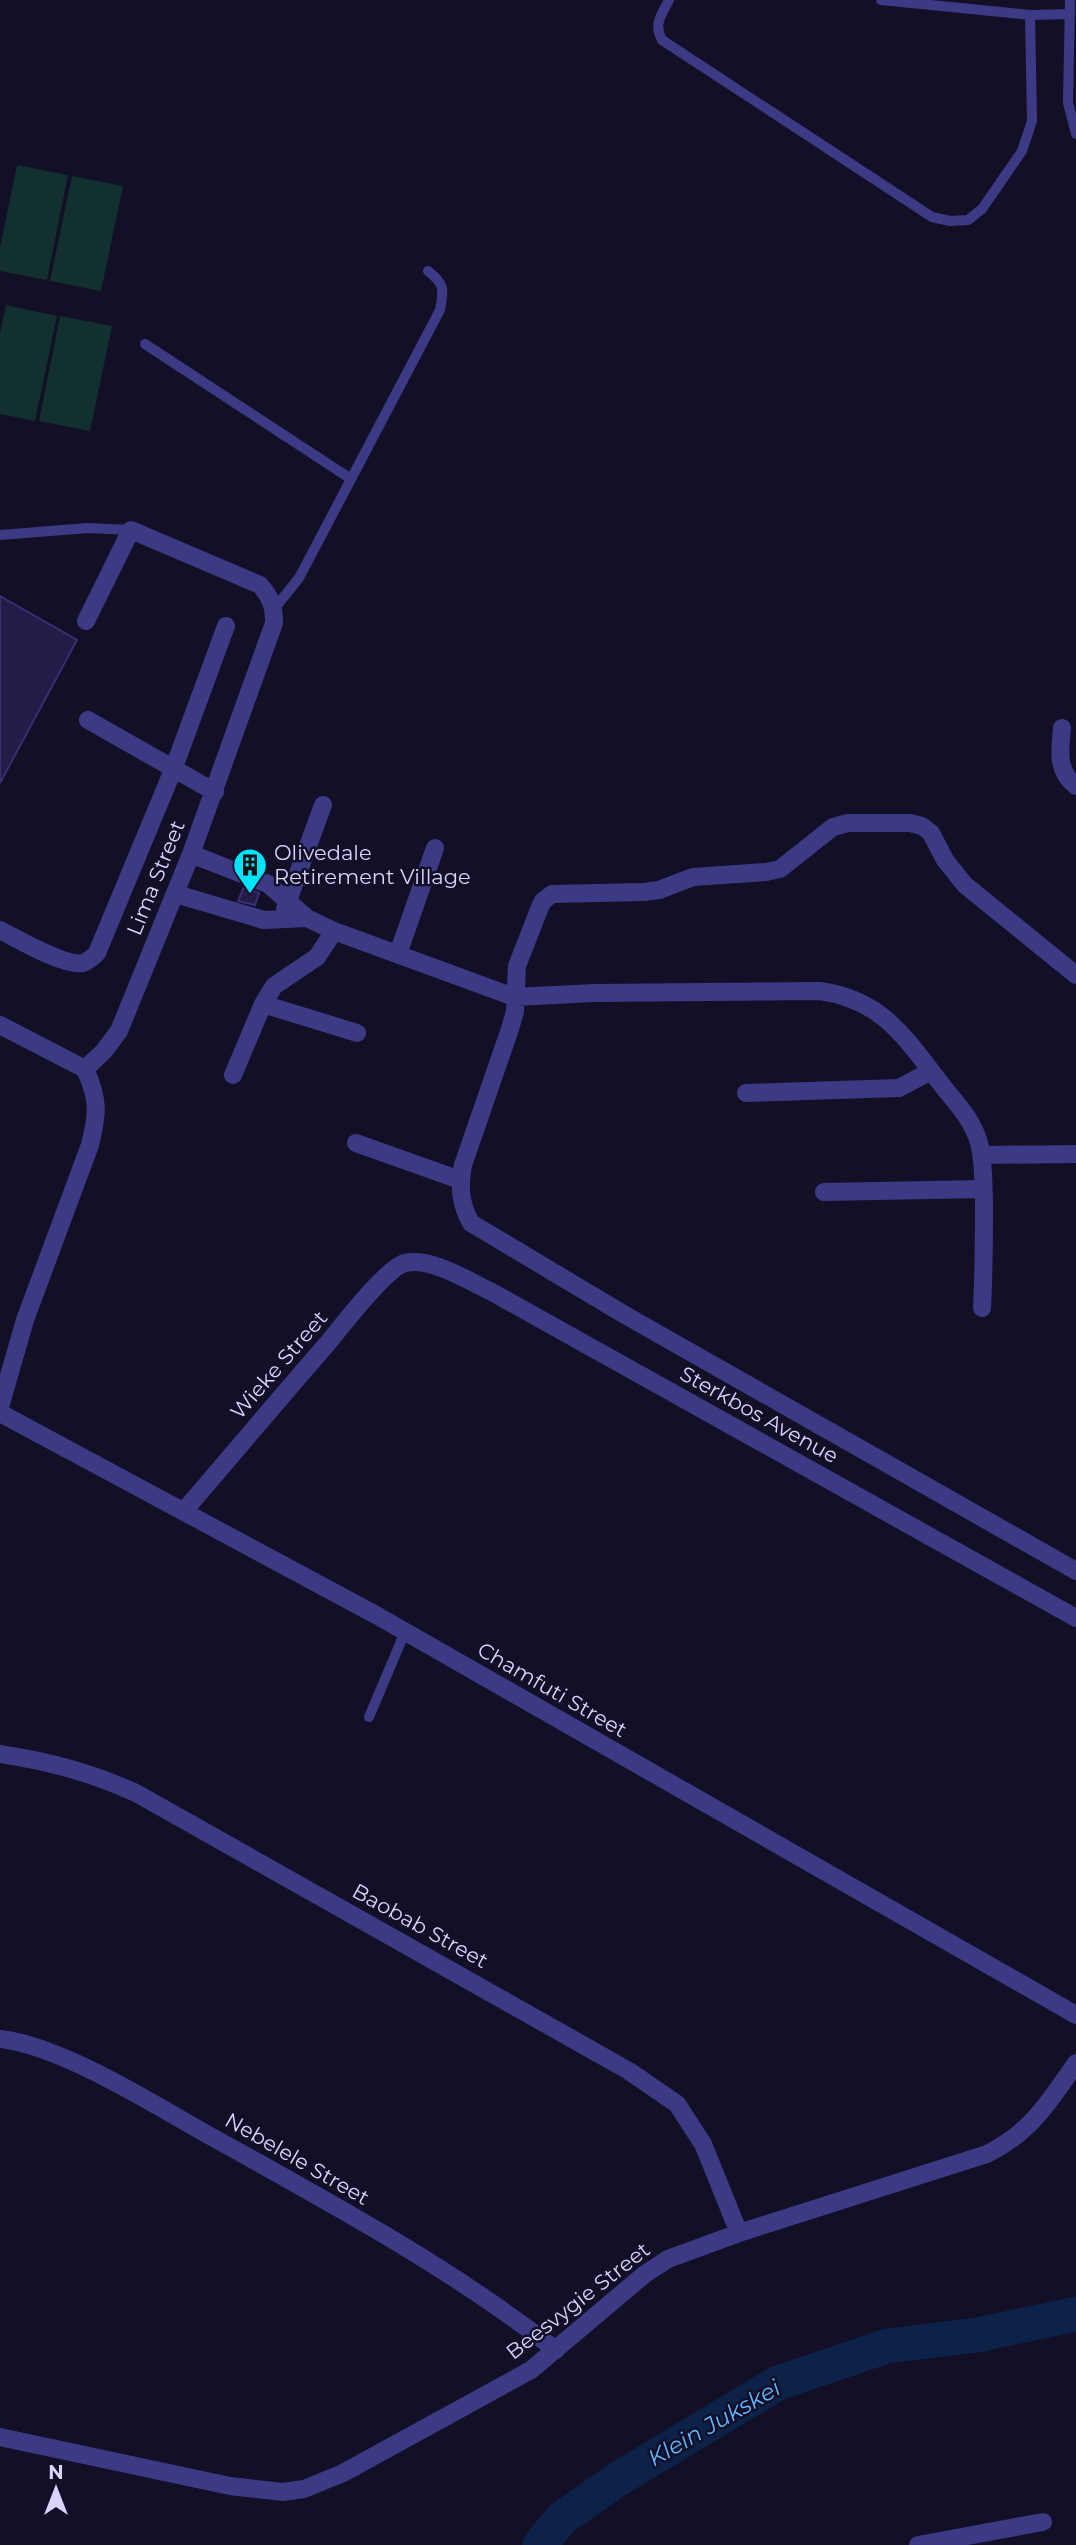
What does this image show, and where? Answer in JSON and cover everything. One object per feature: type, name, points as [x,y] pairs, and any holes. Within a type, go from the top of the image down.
[{"type":"street","points":[[86,621],[131,530],[260,585],[270,596],[274,608]]},
{"type":"street","name":"Lima Street","points":[[85,1069],[104,1051],[119,1031],[176,894],[274,623],[274,608]]},
{"type":"street","points":[[0,930],[62,959],[81,964],[91,959],[102,946],[173,770],[226,626]]},
{"type":"street","points":[[88,720],[215,792]]},
{"type":"street","points":[[1062,728],[1061,767],[1064,775],[1076,786]]},
{"type":"street","points":[[282,919],[323,805]]},
{"type":"street","points":[[1076,975],[965,885],[953,873],[931,833],[922,825],[894,822],[848,823],[833,827],[780,869],[766,873],[693,877],[659,890],[643,892],[552,894],[543,901],[517,966],[515,1011],[460,1180],[461,1201],[471,1223],[625,1315],[1076,1571]]},
{"type":"street","points":[[398,954],[435,848]]},
{"type":"street","points":[[191,854],[268,884],[307,919],[334,931],[514,997],[594,993],[807,991],[844,994],[885,1018],[901,1033],[972,1123],[982,1155],[985,1252],[982,1308]]},
{"type":"street","points":[[176,894],[264,920],[307,919]]},
{"type":"street","points":[[233,1075],[263,1004],[274,986],[317,957],[334,931]]},
{"type":"street","points":[[263,1004],[357,1033]]},
{"type":"street","points":[[0,1025],[85,1069],[95,1091],[98,1116],[90,1145],[25,1320],[0,1410]]},
{"type":"street","points":[[746,1093],[899,1088],[932,1070]]},
{"type":"street","points":[[356,1143],[460,1180]]},
{"type":"street","points":[[982,1155],[1076,1154]]},
{"type":"street","points":[[824,1192],[983,1189]]},
{"type":"street","name":"Wieke Street","points":[[184,1511],[363,1302],[395,1268],[404,1263],[416,1262]]},
{"type":"street","name":"Sterkbos Avenue","points":[[416,1262],[440,1267],[490,1291],[1076,1618]]},
{"type":"street","name":"Chamfuti Street","points":[[0,1410],[405,1632],[1076,2015]]},
{"type":"street","name":"Baobab Street","points":[[0,1755],[49,1762],[99,1776],[136,1793],[629,2071],[677,2104],[703,2144],[739,2233]]},
{"type":"street","name":"Nebelele Street","points":[[0,2039],[39,2049],[87,2069],[172,2114],[397,2243],[517,2320],[556,2350]]},
{"type":"street","name":"Beesvygie Street","points":[[0,2437],[230,2486],[282,2492],[322,2483],[531,2370],[645,2274],[668,2259],[739,2233],[987,2154],[1008,2144],[1028,2127],[1049,2103],[1076,2063]]},
{"type":"street","points":[[918,2545],[1043,2522]]},
{"type":"lane","points":[[669,0],[658,22],[657,31],[662,40],[932,217],[950,220],[968,220],[982,209],[1028,138],[1032,121],[1030,15]]},
{"type":"lane","points":[[881,0],[1030,15],[1070,14]]},
{"type":"lane","points":[[1070,0],[1068,103],[1076,134]]},
{"type":"lane","points":[[274,608],[299,578],[440,310],[443,291],[439,279],[428,271]]},
{"type":"lane","points":[[145,344],[351,479]]},
{"type":"lane","points":[[0,535],[88,528],[131,530]]},
{"type":"lane","points":[[369,1717],[405,1632]]},
{"type":"green space","points":[[17,165],[68,175],[47,280],[0,271],[0,248]]},
{"type":"green space","points":[[72,176],[123,186],[101,291],[50,281]]},
{"type":"green space","points":[[6,305],[57,316],[35,421],[0,414],[0,334]]},
{"type":"green space","points":[[60,316],[112,326],[90,431],[39,421]]},
{"type":"building","points":[[0,596],[77,640],[0,783]]},
{"type":"building","points":[[244,887],[259,893],[255,905],[238,901]]},
{"type":"waterway","name":"Klein Jukskei","points":[[540,2545],[561,2519],[618,2479],[778,2383],[887,2346],[977,2335],[1076,2314]]},
{"type":"place","name":"Olivedale Retirement Village","points":[[250,895]]}]
